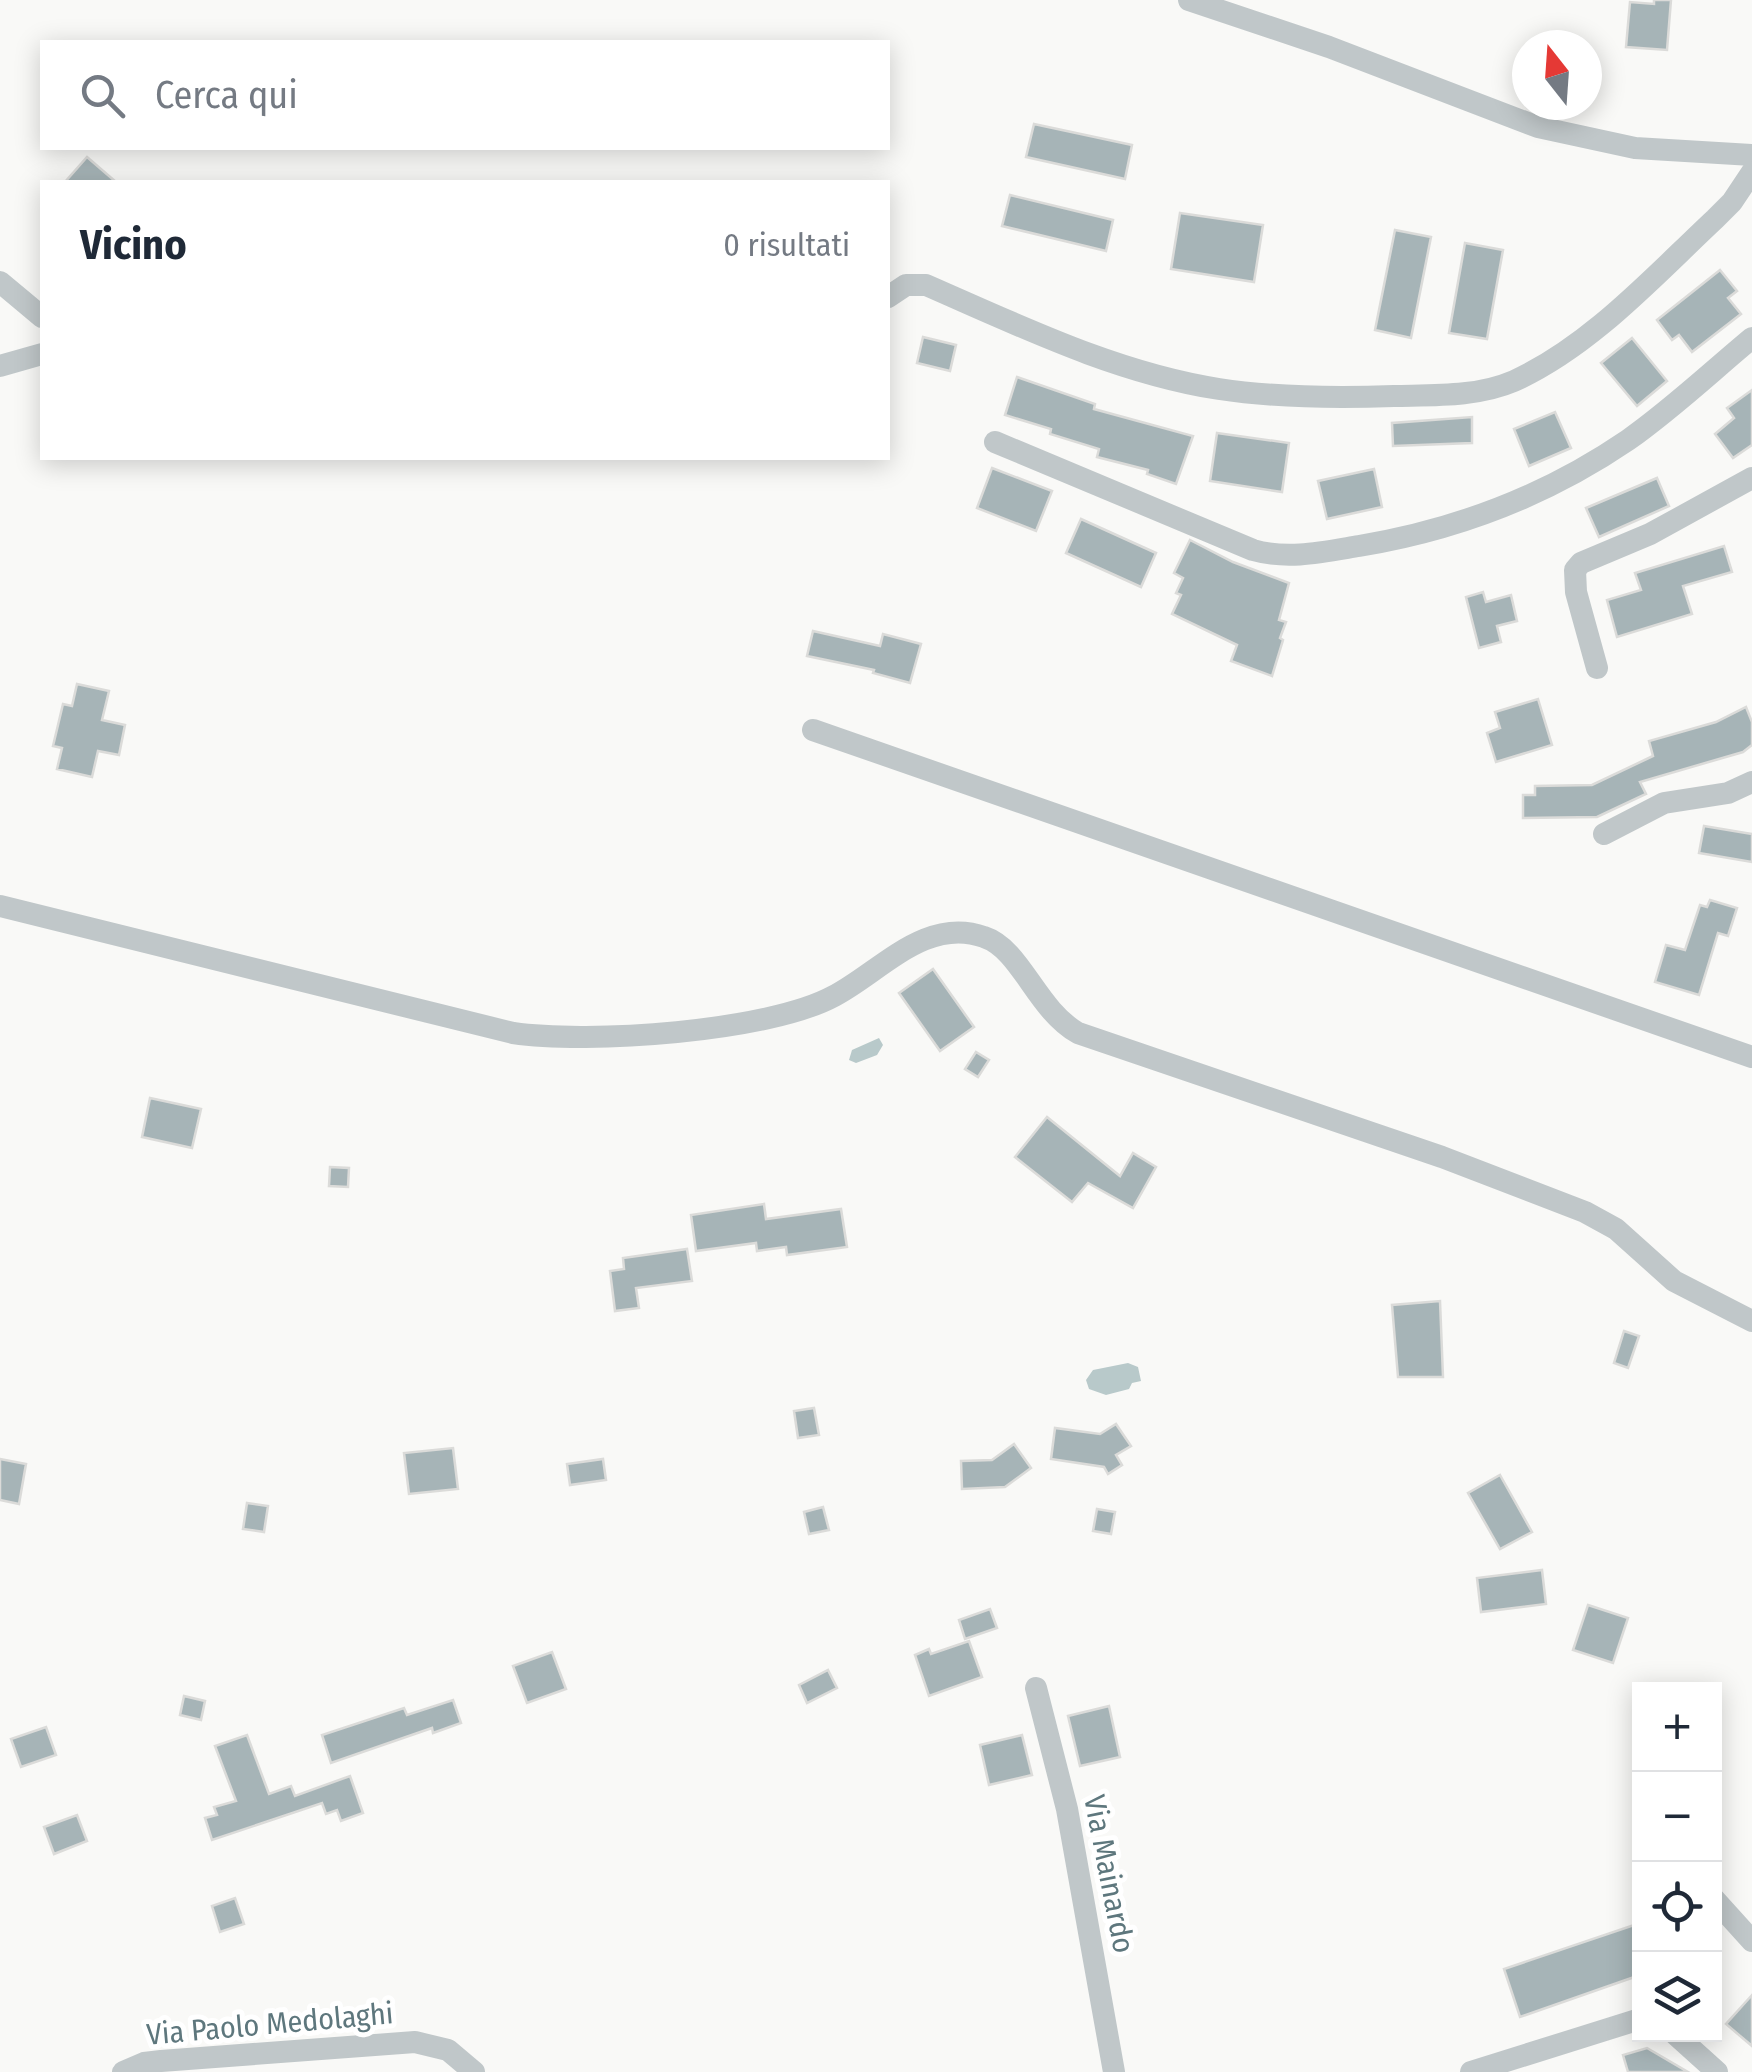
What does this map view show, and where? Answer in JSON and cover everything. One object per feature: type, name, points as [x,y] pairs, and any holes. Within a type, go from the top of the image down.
[{"type":"street","points":[[1189,0],[1329,46],[1538,127],[1635,148],[1752,155]]},
{"type":"street","points":[[890,296],[906,286],[926,285],[1069,346],[1160,376],[1220,389],[1343,397],[1470,392],[1514,381],[1570,348],[1715,220],[1752,172]]},
{"type":"street","points":[[0,282],[40,315]]},
{"type":"street","points":[[995,442],[1252,550],[1284,556],[1319,552],[1436,529],[1542,491],[1628,440],[1752,338]]},
{"type":"street","points":[[0,366],[40,355]]},
{"type":"street","points":[[1597,668],[1576,592],[1575,570],[1581,563],[1650,534],[1752,478]]},
{"type":"street","points":[[813,730],[1752,1058]]},
{"type":"street","points":[[1604,834],[1664,804],[1728,794],[1752,782]]},
{"type":"street","points":[[0,906],[502,1030],[575,1038],[724,1025],[806,1009],[840,993],[882,962],[917,943],[950,934],[980,935],[1004,949],[1047,1009],[1078,1033],[1442,1156],[1578,1208],[1616,1229],[1674,1281],[1752,1321]]},
{"type":"street","name":"Via Mainardo","points":[[1036,1688],[1067,1809],[1114,2072]]},
{"type":"street","points":[[1722,1909],[1752,1941]]},
{"type":"street","points":[[1471,2072],[1632,2022]]},
{"type":"street","name":"Via Paolo Medolaghi","points":[[123,2072],[161,2060],[406,2042],[448,2050],[474,2072]]},
{"type":"street","points":[[1684,2042],[1717,2072]]},
{"type":"shaded area","points":[[879,1038],[883,1045],[877,1055],[856,1063],[849,1060],[852,1050]]},
{"type":"shaded area","points":[[1128,1363],[1138,1367],[1141,1381],[1106,1395],[1089,1389],[1086,1380],[1093,1370]]},
{"type":"building","points":[[1654,0],[1671,0],[1667,50],[1626,47],[1630,2],[1654,4]]},
{"type":"building","points":[[1034,124],[1132,145],[1125,179],[1026,157]]},
{"type":"building","points":[[87,157],[114,180],[67,180]]},
{"type":"building","points":[[1010,195],[1113,220],[1106,251],[1002,226]]},
{"type":"building","points":[[1180,213],[1263,225],[1254,282],[1171,269]]},
{"type":"building","points":[[1395,230],[1431,237],[1411,338],[1375,330]]},
{"type":"building","points":[[1465,243],[1503,250],[1487,339],[1449,333]]},
{"type":"building","points":[[1720,270],[1737,291],[1728,298],[1741,314],[1692,352],[1679,335],[1672,340],[1657,320]]},
{"type":"building","points":[[923,337],[956,345],[950,371],[917,363]]},
{"type":"building","points":[[1632,338],[1667,381],[1637,406],[1601,363]]},
{"type":"building","points":[[1017,377],[1095,404],[1094,409],[1193,436],[1176,484],[1147,474],[1148,470],[1097,457],[1099,449],[1005,415]]},
{"type":"building","points":[[1752,390],[1752,445],[1733,458],[1715,434],[1734,418],[1727,408]]},
{"type":"building","points":[[1555,412],[1571,448],[1529,466],[1514,429]]},
{"type":"building","points":[[1472,417],[1472,443],[1393,446],[1392,423]]},
{"type":"building","points":[[1217,433],[1289,443],[1282,492],[1210,481]]},
{"type":"building","points":[[992,468],[1052,491],[1036,531],[977,508]]},
{"type":"building","points":[[1374,469],[1382,507],[1327,519],[1318,481]]},
{"type":"building","points":[[1657,478],[1669,506],[1599,537],[1586,508]]},
{"type":"building","points":[[1081,519],[1156,553],[1141,587],[1066,553]]},
{"type":"building","points":[[1190,540],[1233,562],[1289,583],[1279,620],[1286,622],[1280,638],[1283,640],[1272,676],[1231,661],[1237,645],[1172,614],[1181,595],[1176,593],[1183,578],[1174,573]]},
{"type":"building","points":[[1724,546],[1732,572],[1683,586],[1692,614],[1617,637],[1607,600],[1641,590],[1635,573]]},
{"type":"building","points":[[1483,592],[1486,602],[1511,595],[1517,621],[1497,626],[1501,642],[1479,648],[1466,597]]},
{"type":"building","points":[[813,631],[880,646],[883,634],[921,644],[910,683],[873,673],[874,670],[807,656]]},
{"type":"building","points":[[77,684],[109,691],[102,720],[125,725],[119,755],[98,751],[92,777],[57,769],[62,748],[53,746],[63,704],[72,706]]},
{"type":"building","points":[[1538,699],[1552,745],[1496,762],[1487,733],[1500,728],[1495,712]]},
{"type":"building","points":[[1746,707],[1752,722],[1752,745],[1743,752],[1640,782],[1646,794],[1597,817],[1523,818],[1523,795],[1535,795],[1535,786],[1592,785],[1653,756],[1649,741],[1716,722]]},
{"type":"building","points":[[1704,826],[1752,834],[1752,862],[1699,853]]},
{"type":"building","points":[[1710,900],[1737,908],[1728,936],[1718,933],[1699,995],[1655,982],[1666,945],[1685,950],[1700,905],[1707,907]]},
{"type":"building","points":[[933,969],[974,1027],[940,1051],[899,993]]},
{"type":"building","points":[[976,1052],[989,1060],[978,1077],[965,1069]]},
{"type":"building","points":[[150,1098],[201,1109],[192,1148],[142,1137]]},
{"type":"building","points":[[1047,1117],[1120,1176],[1133,1153],[1156,1167],[1133,1208],[1088,1183],[1072,1202],[1015,1157]]},
{"type":"building","points":[[330,1167],[349,1168],[348,1187],[329,1186]]},
{"type":"building","points":[[764,1204],[766,1219],[841,1209],[847,1247],[787,1255],[786,1247],[757,1251],[756,1243],[696,1251],[691,1215]]},
{"type":"building","points":[[687,1249],[692,1281],[636,1288],[639,1308],[615,1311],[610,1271],[624,1269],[623,1258]]},
{"type":"building","points":[[1440,1301],[1443,1377],[1398,1377],[1392,1305]]},
{"type":"building","points":[[1624,1331],[1639,1336],[1628,1368],[1614,1363]]},
{"type":"building","points":[[814,1408],[819,1435],[798,1438],[794,1411]]},
{"type":"building","points":[[1116,1424],[1131,1446],[1116,1455],[1122,1465],[1108,1474],[1104,1467],[1051,1459],[1055,1428],[1100,1434]]},
{"type":"building","points":[[1014,1444],[1031,1468],[1005,1487],[962,1489],[961,1461],[992,1460]]},
{"type":"building","points":[[453,1448],[458,1489],[409,1494],[404,1453]]},
{"type":"building","points":[[0,1459],[26,1464],[19,1504],[0,1500]]},
{"type":"building","points":[[603,1459],[606,1480],[570,1485],[567,1464]]},
{"type":"building","points":[[1500,1475],[1532,1532],[1500,1549],[1468,1493]]},
{"type":"building","points":[[247,1503],[268,1506],[264,1532],[243,1529]]},
{"type":"building","points":[[823,1507],[829,1530],[809,1534],[804,1512]]},
{"type":"building","points":[[1097,1509],[1115,1512],[1111,1534],[1093,1531]]},
{"type":"building","points":[[1542,1570],[1546,1604],[1481,1612],[1477,1578]]},
{"type":"building","points":[[1588,1605],[1628,1618],[1613,1663],[1573,1650]]},
{"type":"building","points":[[990,1609],[997,1628],[965,1639],[959,1620]]},
{"type":"building","points":[[969,1641],[982,1677],[929,1696],[915,1655],[929,1649],[931,1654]]},
{"type":"building","points":[[552,1652],[566,1689],[527,1703],[513,1666]]},
{"type":"building","points":[[828,1670],[837,1688],[807,1703],[799,1685]]},
{"type":"building","points":[[184,1696],[205,1701],[201,1720],[180,1715]]},
{"type":"building","points":[[453,1700],[461,1723],[433,1733],[432,1728],[331,1763],[322,1735],[404,1708],[407,1715]]},
{"type":"building","points":[[1109,1706],[1120,1757],[1080,1766],[1068,1716]]},
{"type":"building","points":[[46,1727],[56,1755],[21,1767],[11,1739]]},
{"type":"building","points":[[247,1735],[269,1794],[291,1786],[295,1796],[350,1776],[363,1813],[341,1821],[337,1810],[326,1814],[322,1803],[212,1840],[205,1818],[217,1815],[214,1807],[236,1801],[215,1746]]},
{"type":"building","points":[[1022,1735],[1032,1775],[989,1785],[980,1745]]},
{"type":"building","points":[[77,1815],[87,1841],[54,1854],[44,1827]]},
{"type":"building","points":[[235,1898],[244,1924],[220,1932],[212,1906]]},
{"type":"building","points":[[1632,1926],[1632,1978],[1520,2017],[1504,1969]]},
{"type":"building","points":[[1752,1995],[1752,2046],[1726,2024]]},
{"type":"building","points":[[1647,2048],[1688,2072],[1628,2072],[1623,2055]]}]
